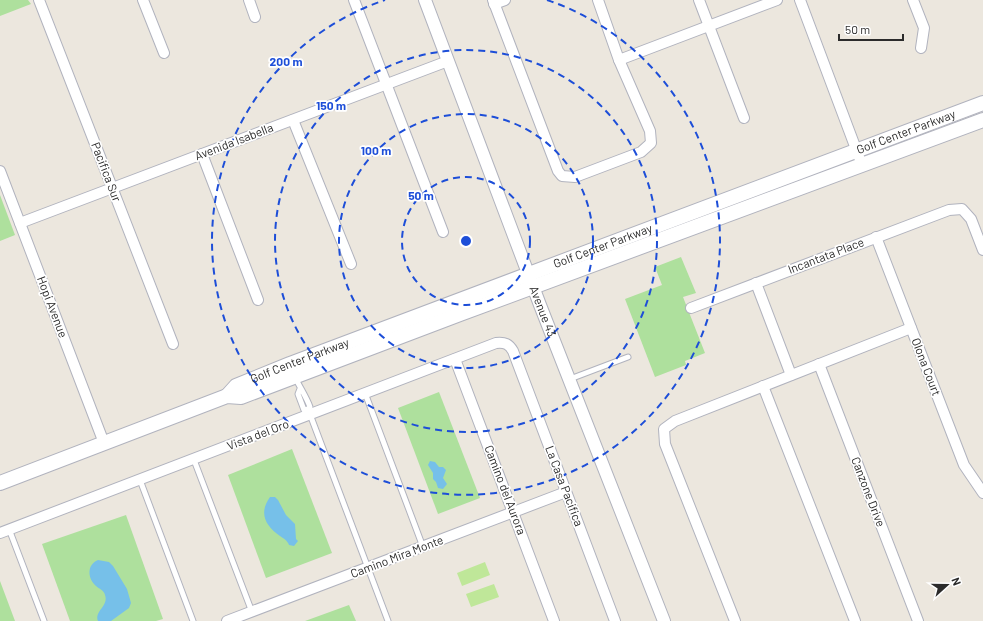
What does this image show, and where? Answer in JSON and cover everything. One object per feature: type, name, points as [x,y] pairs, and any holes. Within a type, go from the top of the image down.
[{"type":"main road","name":"Golf Center Parkway","points":[[295,377],[528,273],[983,103]]},
{"type":"main road","name":"Golf Center Parkway","points":[[0,483],[227,396],[241,397],[983,120]]},
{"type":"street","name":"Pacifica Sur","points":[[39,0],[173,344]]},
{"type":"street","points":[[143,0],[164,54]]},
{"type":"street","points":[[248,0],[255,18]]},
{"type":"street","points":[[354,0],[443,232]]},
{"type":"street","name":"Avenue 43","points":[[425,0],[533,287],[664,621]]},
{"type":"street","points":[[505,0],[493,2],[556,167],[562,176],[575,177],[641,152],[651,143],[650,131],[619,60],[598,0]]},
{"type":"street","points":[[699,0],[744,118]]},
{"type":"street","points":[[619,60],[777,0]]},
{"type":"street","points":[[800,0],[862,165]]},
{"type":"street","points":[[913,0],[924,28],[921,48]]},
{"type":"street","name":"Avenida Isabella","points":[[20,224],[448,61]]},
{"type":"street","points":[[293,120],[351,264]]},
{"type":"street","points":[[202,154],[258,300]]},
{"type":"street","name":"Hopi Avenue","points":[[0,171],[104,443]]},
{"type":"street","name":"Incantata Place","points":[[691,308],[949,210],[962,209],[971,220],[983,250]]},
{"type":"street","name":"Olona Court","points":[[876,237],[964,465],[983,493]]},
{"type":"street","points":[[756,283],[791,375]]},
{"type":"street","points":[[735,621],[665,444],[664,430],[675,421],[911,328]]},
{"type":"street","name":"Vista del Oro","points":[[5,531],[194,460],[309,412],[455,360],[496,343],[506,343],[513,351]]},
{"type":"street","name":"La Casa Pacifica","points":[[513,351],[615,621]]},
{"type":"street","name":"Camino del Aurora","points":[[455,360],[554,621]]},
{"type":"street","name":"Canzone Drive","points":[[819,364],[918,621]]},
{"type":"street","points":[[763,386],[855,621]]},
{"type":"street","name":"Camino Mira Monte","points":[[227,621],[566,492]]},
{"type":"lane","points":[[570,379],[628,357]]},
{"type":"lane","points":[[295,377],[298,394],[304,410],[309,412],[388,621]]},
{"type":"lane","points":[[365,393],[423,547]]},
{"type":"lane","points":[[194,460],[252,612]]},
{"type":"lane","points":[[140,480],[193,621]]},
{"type":"lane","points":[[5,531],[44,621]]},
{"type":"green space","points":[[0,0],[28,0],[31,4],[0,16]]},
{"type":"green space","points":[[0,195],[15,235],[0,241]]},
{"type":"green space","points":[[681,257],[696,293],[683,297],[705,353],[685,361],[686,365],[655,377],[625,299],[662,285],[655,267]]},
{"type":"green space","points":[[439,392],[480,498],[438,514],[398,408]]},
{"type":"green space","points":[[292,449],[332,553],[266,578],[228,475]]},
{"type":"green space","points":[[126,515],[163,619],[156,621],[70,621],[42,544]]},
{"type":"green space","points":[[485,562],[490,575],[462,586],[457,573]]},
{"type":"green space","points":[[0,581],[15,621],[0,621]]},
{"type":"green space","points":[[494,584],[499,597],[471,607],[466,594]]},
{"type":"green space","points":[[349,605],[356,621],[305,621]]},
{"type":"water","points":[[430,461],[435,462],[439,467],[443,467],[446,470],[443,478],[447,484],[443,489],[438,488],[433,479],[433,473],[428,465]]},
{"type":"water","points":[[270,497],[275,497],[278,500],[286,515],[295,524],[296,539],[298,541],[294,546],[289,545],[275,532],[265,519],[264,514],[266,503]]},
{"type":"water","points":[[98,560],[109,562],[113,566],[127,589],[131,603],[129,608],[111,621],[98,621],[97,617],[106,599],[104,592],[93,583],[90,576],[90,569],[92,565]]}]
